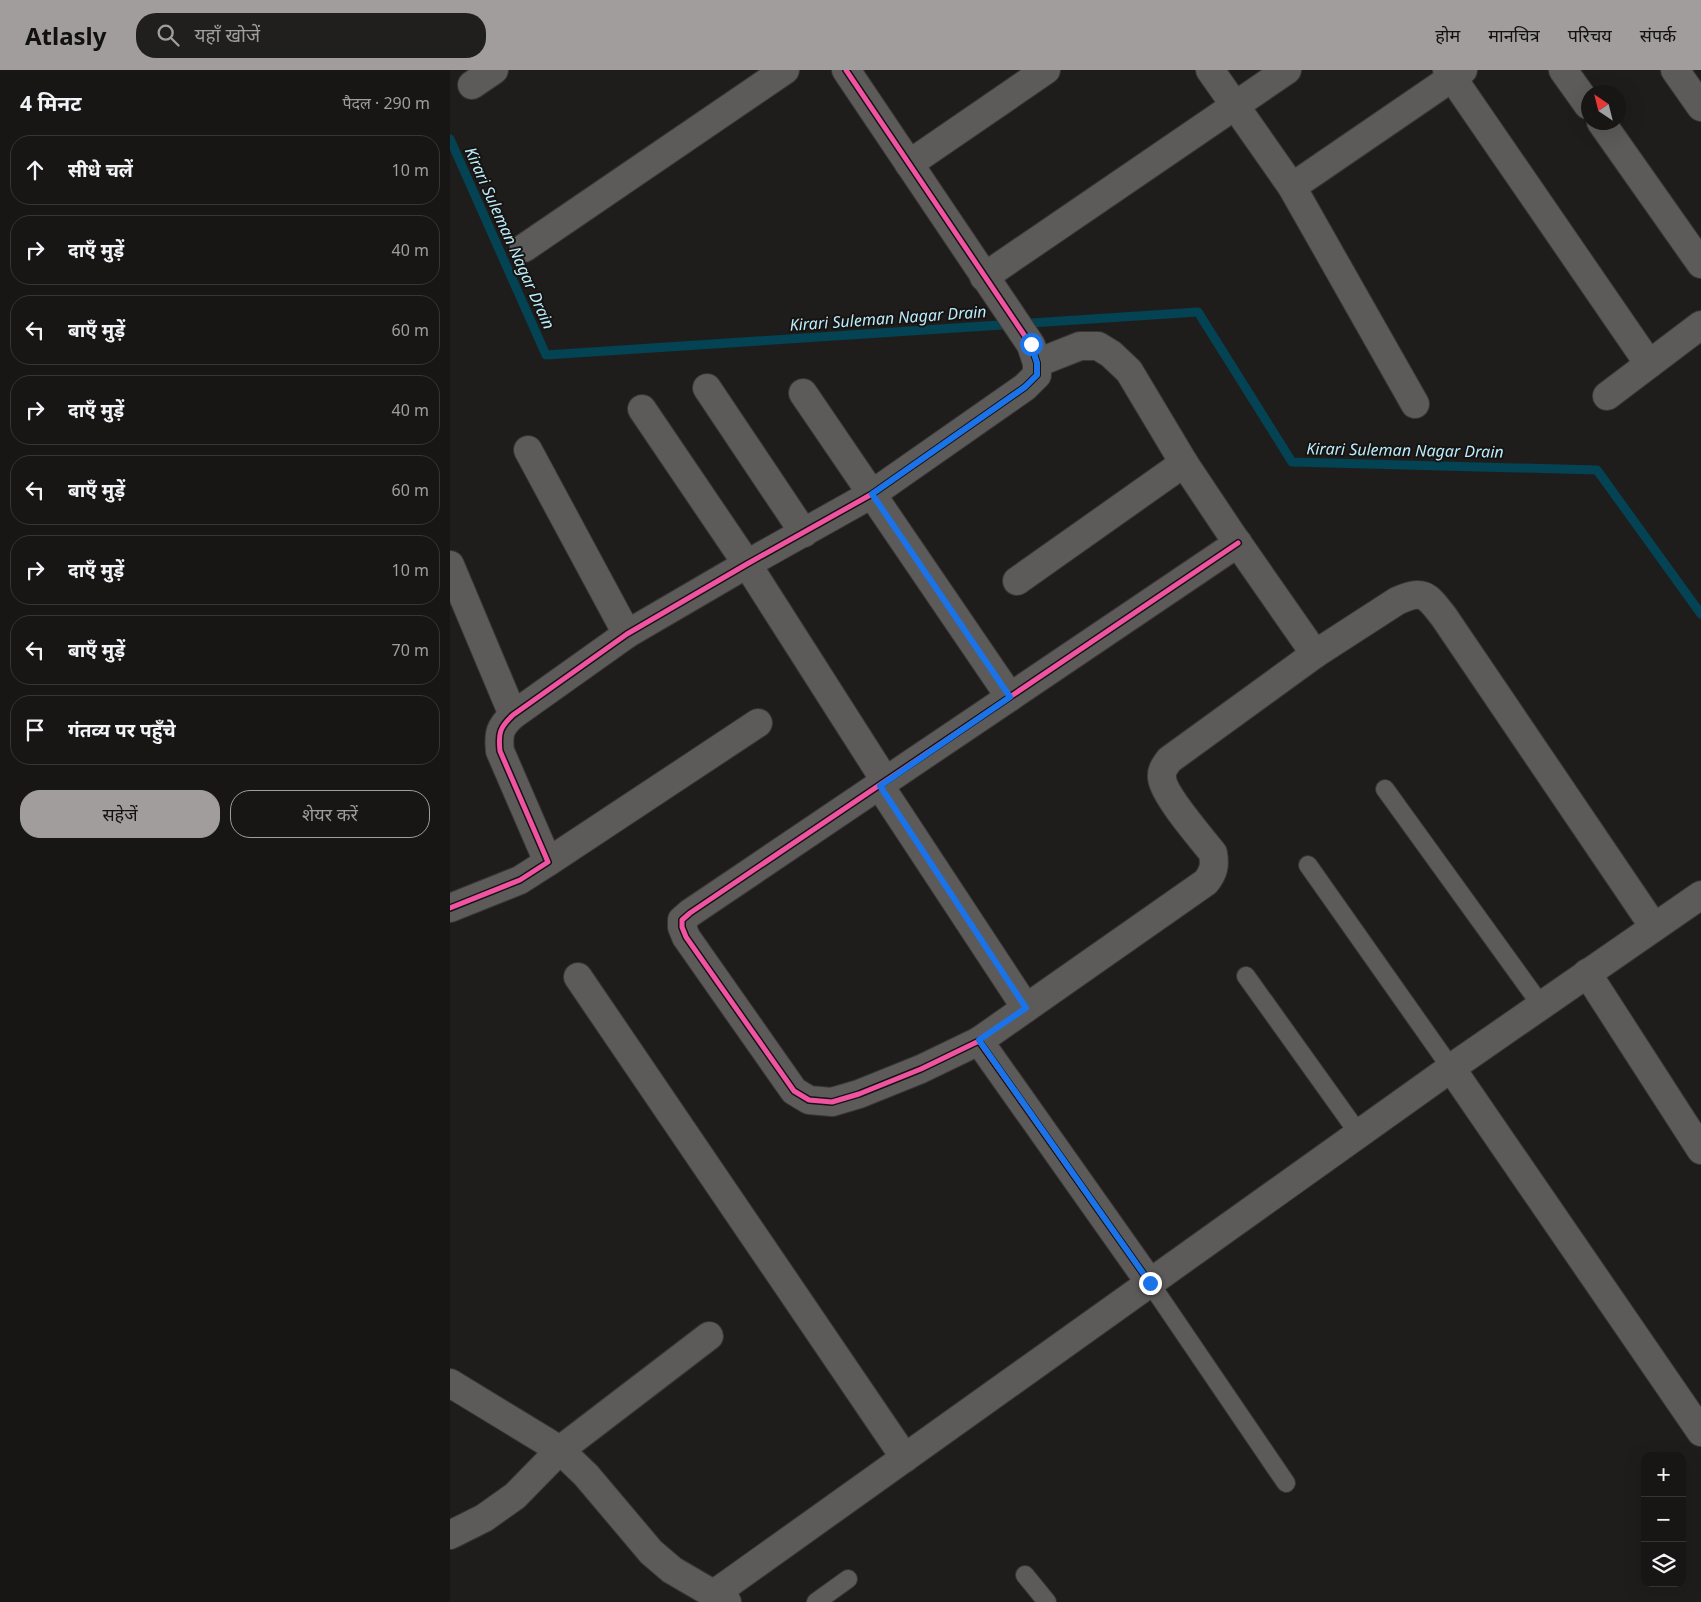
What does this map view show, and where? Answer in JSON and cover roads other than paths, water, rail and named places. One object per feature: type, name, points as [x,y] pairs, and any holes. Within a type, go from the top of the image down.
[{"type":"street","points":[[472,85],[494,70]]},
{"type":"street","points":[[524,248],[786,70]]},
{"type":"street","points":[[548,862],[500,751],[498,737],[503,724],[627,634],[872,494],[1025,387],[1037,375],[1034,354],[846,70]]},
{"type":"street","points":[[909,164],[1046,70]]},
{"type":"street","points":[[1210,70],[1292,187],[1415,404]]},
{"type":"street","points":[[990,286],[1235,105],[1287,70]]},
{"type":"street","points":[[1563,70],[1581,95]]},
{"type":"street","points":[[1292,187],[1454,72],[1649,364]]},
{"type":"street","points":[[1687,75],[1701,107]]},
{"type":"street","points":[[1607,130],[1701,264]]},
{"type":"street","points":[[1606,396],[1701,325]]},
{"type":"street","points":[[1034,354],[1080,346],[1098,346],[1111,354],[1129,371],[1184,463],[1315,654]]},
{"type":"street","points":[[707,388],[804,533]]},
{"type":"street","points":[[803,393],[1010,697]]},
{"type":"street","points":[[642,409],[747,564],[883,784],[1026,1008]]},
{"type":"street","points":[[528,450],[627,634]]},
{"type":"street","points":[[1017,581],[1184,463]]},
{"type":"street","points":[[1238,543],[682,920],[682,927],[686,937],[794,1091],[809,1100],[832,1102],[859,1094],[920,1069],[979,1040],[1206,882],[1212,874],[1215,864],[1212,853],[1169,794],[1162,780],[1162,771],[1169,760],[1315,654],[1396,601],[1411,595],[1424,595],[1433,602],[1444,617],[1654,927]]},
{"type":"street","points":[[450,565],[513,715]]},
{"type":"street","points":[[450,908],[520,880],[758,723]]},
{"type":"street","points":[[450,1383],[560,1450],[586,1475],[651,1552],[672,1570],[720,1598],[905,1458],[1451,1068],[1701,894]]},
{"type":"street","points":[[1587,973],[1701,1150]]},
{"type":"street","points":[[578,977],[905,1458]]},
{"type":"street","points":[[979,1040],[1150,1283]]},
{"type":"street","points":[[1451,1068],[1701,1432]]},
{"type":"street","points":[[450,1535],[484,1518],[515,1496],[560,1450],[709,1336]]},
{"type":"lane","points":[[1385,789],[1541,1005]]},
{"type":"lane","points":[[1308,865],[1451,1068]]},
{"type":"lane","points":[[1246,976],[1359,1134]]},
{"type":"lane","points":[[1150,1283],[1286,1483]]},
{"type":"lane","points":[[1025,1575],[1047,1602]]},
{"type":"lane","points":[[816,1602],[848,1580]]},
{"type":"waterway","name":"Kirari Suleman Nagar Drain","points":[[450,139],[546,355],[1198,312],[1292,462],[1597,470],[1701,614]]}]
